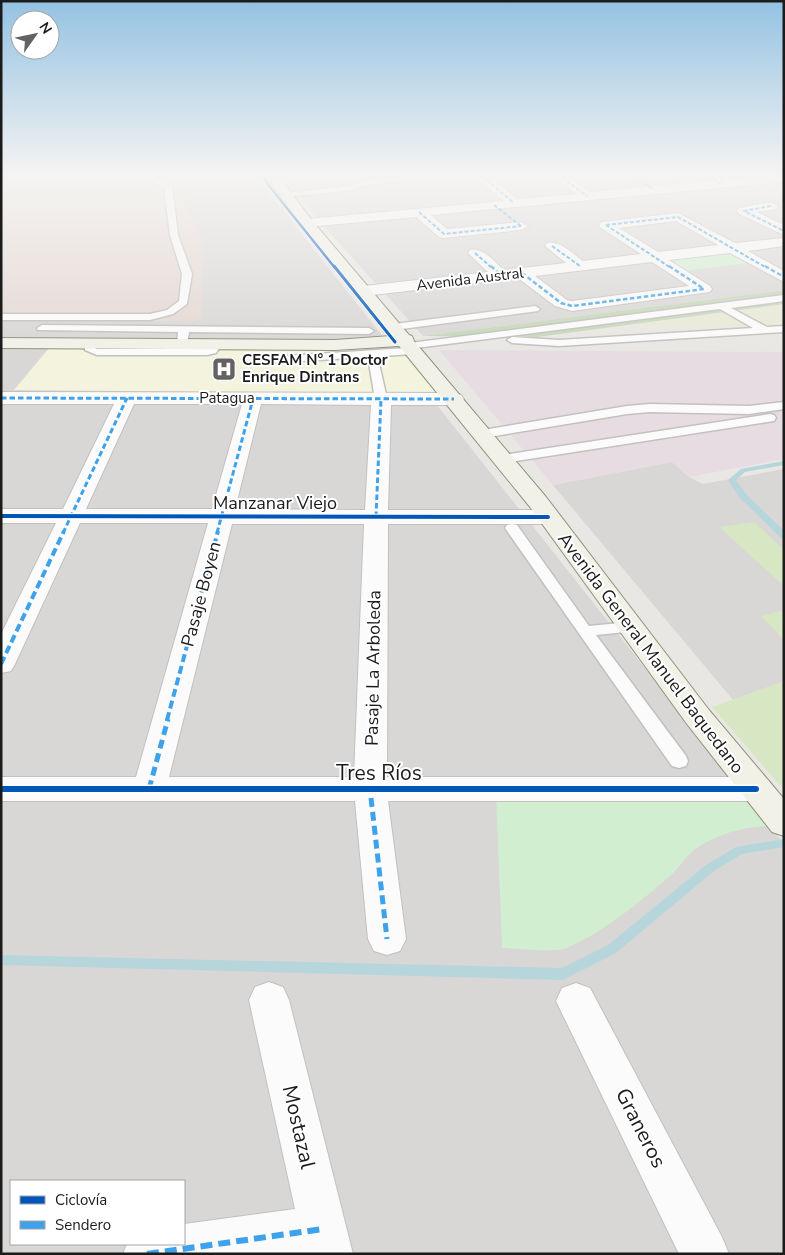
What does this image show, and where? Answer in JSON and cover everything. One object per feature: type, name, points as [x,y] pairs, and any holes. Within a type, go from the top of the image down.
[{"type":"main road","name":"Avenida General Manuel Baquedano","points":[[315,233],[503,459],[630,627],[784,823]]},
{"type":"main road","points":[[1,343],[90,343],[183,336],[217,344],[335,345],[406,341]]},
{"type":"street","points":[[442,233],[458,233]]},
{"type":"street","points":[[522,273],[561,303],[572,306],[704,289],[618,233]]},
{"type":"street","points":[[705,233],[784,278]]},
{"type":"street","name":"Avenida Austral","points":[[364,292],[784,242]]},
{"type":"street","points":[[552,246],[580,266]]},
{"type":"street","points":[[475,253],[501,275]]},
{"type":"street","points":[[1,664],[127,398]]},
{"type":"street","name":"Pasaje Boyen","points":[[149,789],[252,398]]},
{"type":"street","name":"Patagua","points":[[2,399],[454,399]]},
{"type":"street","name":"Pasaje La Arboleda","points":[[381,399],[376,517],[370,790],[387,939]]},
{"type":"street","name":"Manzanar Viejo","points":[[1,516],[548,517]]},
{"type":"street","name":"Tres Ríos","points":[[1,789],[756,789]]},
{"type":"street","name":"Mostazal","points":[[269,1000],[326,1242]]},
{"type":"street","name":"Graneros","points":[[576,1002],[705,1254]]},
{"type":"street","points":[[147,1254],[326,1242]]},
{"type":"lane","points":[[1,317],[150,317],[170,312],[186,299],[187,274],[174,233]]},
{"type":"lane","points":[[271,360],[406,341],[484,337],[784,298]]},
{"type":"lane","points":[[721,306],[765,330]]},
{"type":"lane","points":[[406,341],[535,309]]},
{"type":"lane","points":[[602,322],[631,339]]},
{"type":"lane","points":[[30,328],[183,336],[368,331]]},
{"type":"lane","points":[[484,337],[539,343],[784,329]]},
{"type":"lane","points":[[90,343],[91,351],[107,352],[207,352],[212,351],[217,344]]},
{"type":"lane","points":[[374,363],[381,399]]},
{"type":"lane","points":[[483,434],[635,410],[749,410],[784,405]]},
{"type":"lane","points":[[503,459],[784,416]]},
{"type":"lane","points":[[512,528],[678,761]]},
{"type":"lane","points":[[585,631],[630,627]]},
{"type":"shaded area","points":[[1,233],[198,233],[204,244],[202,319],[192,321],[1,320]]},
{"type":"shaded area","points":[[198,233],[301,233],[784,844],[784,1254],[1,1254],[1,320],[192,321],[204,244]]},
{"type":"shaded area","points":[[330,233],[784,233],[784,290],[423,336]]},
{"type":"shaded area","points":[[784,290],[784,304],[537,337],[423,336]]},
{"type":"shaded area","points":[[784,304],[784,327],[625,326]]},
{"type":"shaded area","name":"CESFAM N° 1 Doctor Enrique Dintrans","points":[[49,348],[400,348],[437,394],[14,390]]},
{"type":"shaded area","points":[[439,350],[784,352],[784,459],[689,477],[672,462],[553,485]]},
{"type":"shaded area","points":[[672,462],[689,477],[703,484],[784,469],[784,761],[553,485]]},
{"type":"green space","points":[[729,252],[749,263],[684,271],[666,259]]},
{"type":"green space","points":[[754,522],[784,550],[784,586],[719,527]]},
{"type":"green space","points":[[784,610],[784,640],[761,616]]},
{"type":"green space","points":[[784,681],[784,790],[712,707]]},
{"type":"green space","points":[[496,789],[742,791],[770,826],[733,832],[715,838],[698,847],[690,853],[669,877],[607,926],[566,948],[545,950],[502,948]]},
{"type":"waterway","points":[[784,463],[743,470],[732,480],[743,496],[784,536]]},
{"type":"waterway","points":[[1,960],[563,974],[612,949],[710,868],[740,850],[784,843]]},
{"type":"marked path","points":[[442,233],[458,233]]},
{"type":"marked path","points":[[522,273],[561,303],[572,306],[704,289],[618,233]]},
{"type":"marked path","points":[[706,233],[784,277]]},
{"type":"marked path","points":[[552,246],[580,266]]},
{"type":"marked path","points":[[475,253],[501,275]]},
{"type":"marked path","points":[[1,398],[454,399]]},
{"type":"marked path","points":[[1,664],[127,398]]},
{"type":"marked path","points":[[149,789],[253,399]]},
{"type":"marked path","points":[[376,517],[381,399]]},
{"type":"marked path","points":[[375,789],[370,789],[387,939]]},
{"type":"marked path","points":[[147,1254],[323,1229]]},
{"type":"cycle path","points":[[307,233],[395,342]]},
{"type":"cycle path","points":[[1,516],[548,517]]},
{"type":"cycle path","points":[[1,789],[756,789]]},
{"type":"place","name":"CESFAM N° 1 Doctor Enrique Dintrans","points":[[224,369]]}]
